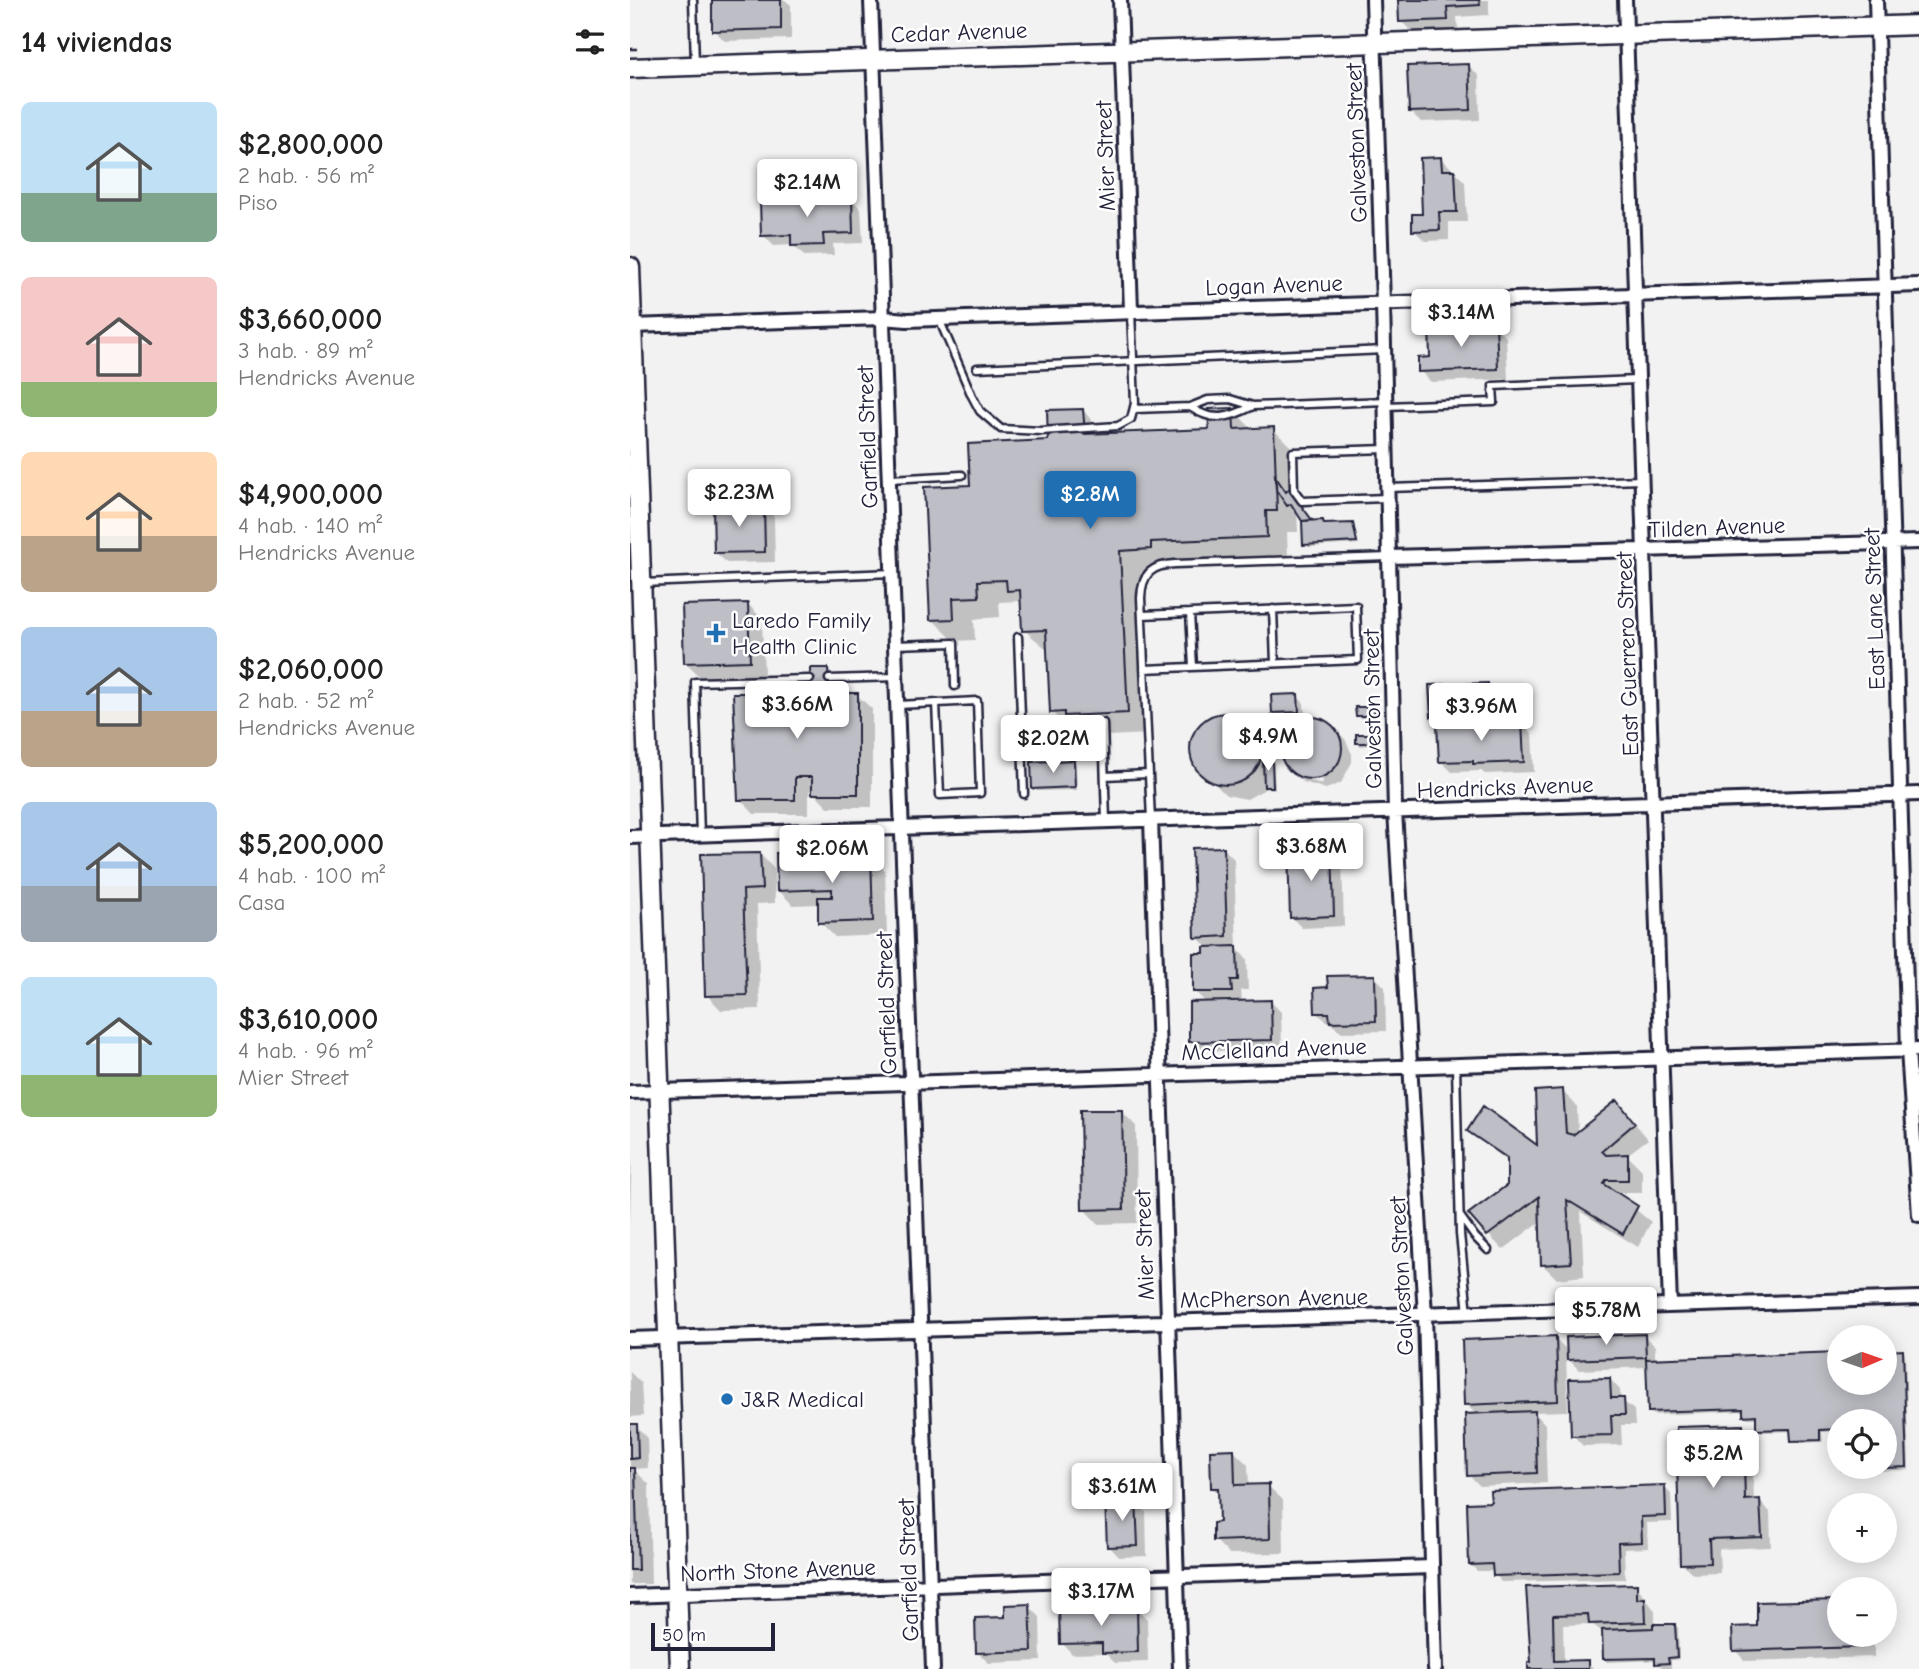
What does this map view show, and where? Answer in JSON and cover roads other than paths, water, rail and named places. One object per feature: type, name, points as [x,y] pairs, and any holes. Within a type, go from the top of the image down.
[{"type":"main road","name":"Cedar Avenue","points":[[630,68],[1919,25]]},
{"type":"main road","points":[[630,267],[636,584],[650,836],[680,1669]]},
{"type":"street","name":"Garfield Street","points":[[871,0],[933,1669]]},
{"type":"street","name":"Mier Street","points":[[1121,0],[1131,310]]},
{"type":"street","name":"Galveston Street","points":[[1373,0],[1385,350],[1395,811],[1425,1315],[1436,1669]]},
{"type":"street","name":"East Guerrero Street","points":[[1625,0],[1670,1306]]},
{"type":"street","name":"East Lane Street","points":[[1876,0],[1892,543],[1919,1215]]},
{"type":"street","name":"Logan Avenue","points":[[631,326],[883,318],[939,319],[1131,310],[1919,285]]},
{"type":"street","name":"Tilden Avenue","points":[[1390,557],[1919,542]]},
{"type":"street","name":"Hendricks Avenue","points":[[630,837],[1919,794]]},
{"type":"street","name":"Mier Street","points":[[1151,820],[1180,1669]]},
{"type":"street","name":"McClelland Avenue","points":[[630,1092],[1662,1056],[1914,1050]]},
{"type":"street","name":"McPherson Avenue","points":[[630,1339],[1919,1298]]},
{"type":"street","name":"North Stone Avenue","points":[[630,1596],[1431,1567]]},
{"type":"lane","points":[[694,0],[695,66]]},
{"type":"lane","points":[[939,319],[971,396],[980,411],[1001,429],[1041,431],[1118,426],[1131,419],[1135,409],[1131,310]]},
{"type":"lane","points":[[976,368],[1385,350]]},
{"type":"lane","points":[[1135,409],[1190,407],[1202,401],[1219,399],[1238,400],[1253,406],[1494,402],[1493,386],[1638,380]]},
{"type":"lane","points":[[1190,407],[1211,418],[1236,415],[1253,406]]},
{"type":"lane","points":[[1387,449],[1293,452],[1294,490],[1302,501],[1388,493],[1642,480]]},
{"type":"lane","points":[[890,478],[962,475]]},
{"type":"lane","points":[[1151,820],[1142,615],[1142,584],[1145,574],[1162,565],[1390,557]]},
{"type":"lane","points":[[636,584],[893,573]]},
{"type":"lane","points":[[1142,615],[1356,606],[1357,620],[1358,660],[1144,669]]},
{"type":"lane","points":[[1273,610],[1275,663]]},
{"type":"lane","points":[[1190,613],[1192,667]]},
{"type":"lane","points":[[1018,637],[1024,794]]},
{"type":"lane","points":[[895,645],[954,643],[955,686]]},
{"type":"lane","points":[[829,679],[897,677]]},
{"type":"lane","points":[[700,835],[695,682],[810,679]]},
{"type":"lane","points":[[898,705],[936,703],[977,701],[980,793],[940,795],[936,703]]},
{"type":"lane","points":[[1102,723],[1106,821]]},
{"type":"lane","points":[[1022,747],[1103,743]]},
{"type":"lane","points":[[1105,776],[1148,774]]},
{"type":"lane","points":[[1456,1065],[1460,1214],[1468,1313]]},
{"type":"lane","points":[[1460,1214],[1475,1237],[1488,1250]]},
{"type":"place","name":"Laredo Family Health Clinic","points":[[716,633]]},
{"type":"place","name":"J&R Medical","points":[[727,1399]]}]
